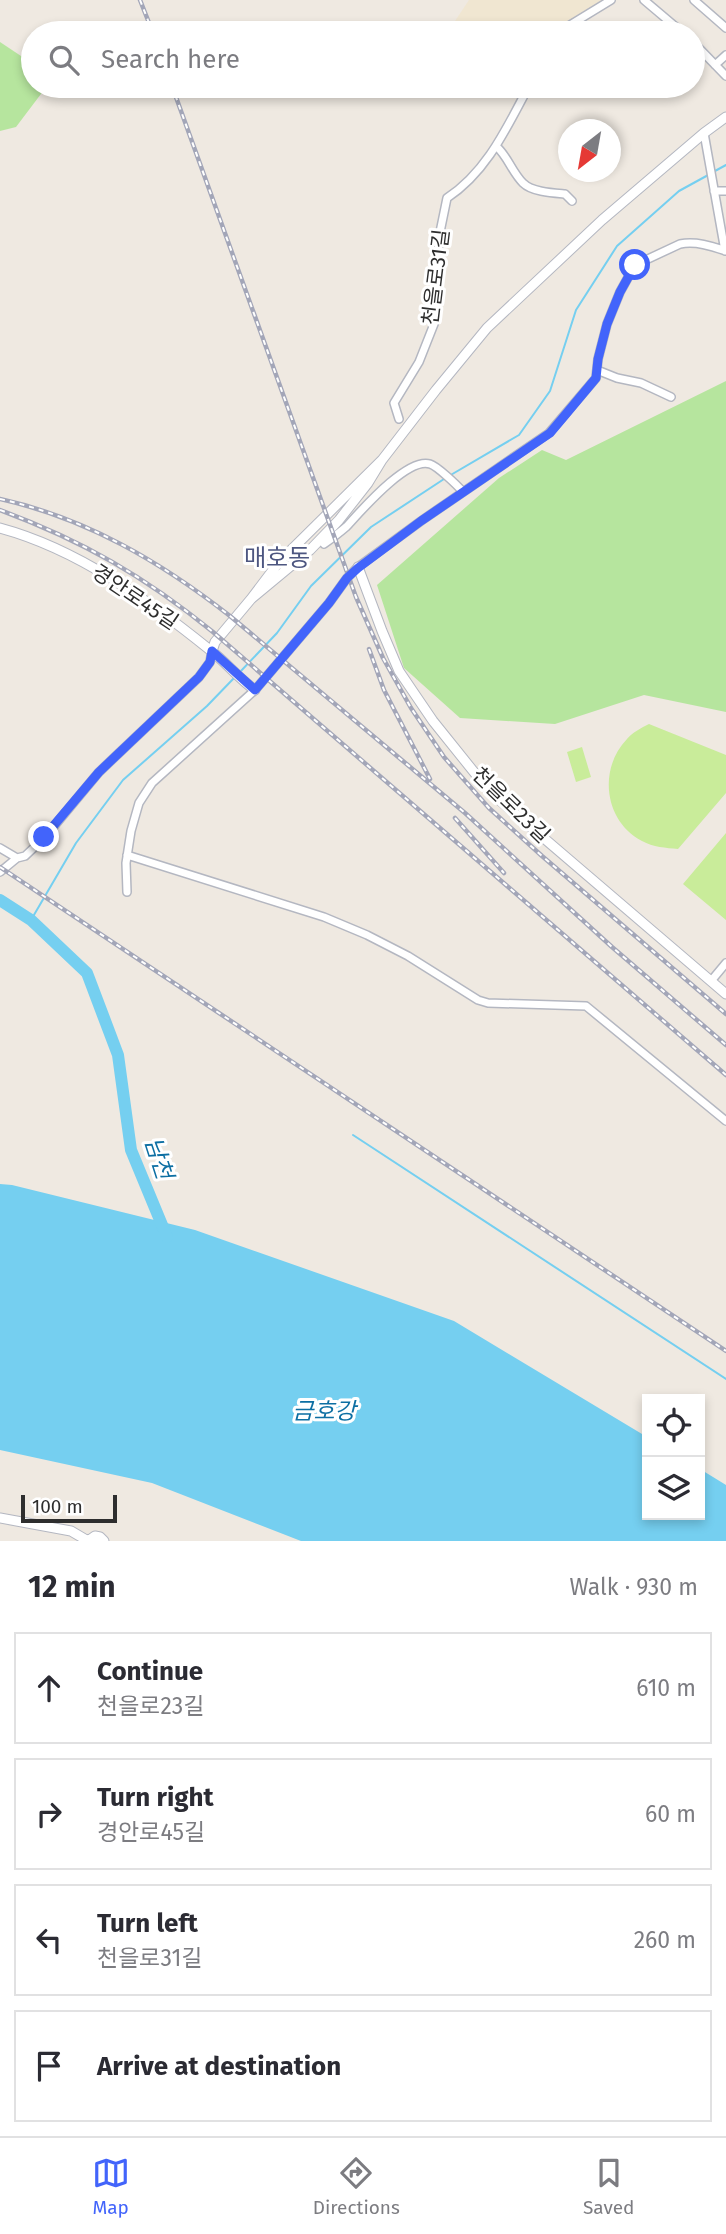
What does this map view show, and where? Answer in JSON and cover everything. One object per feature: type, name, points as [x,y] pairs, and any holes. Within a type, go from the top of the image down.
[{"type":"street","points":[[577,21],[611,0]]},
{"type":"street","points":[[644,0],[669,21]]},
{"type":"street","points":[[694,0],[726,29]]},
{"type":"street","points":[[705,55],[726,76]]},
{"type":"street","points":[[715,65],[726,55]]},
{"type":"street","name":"천을로31길","points":[[400,419],[394,403],[419,362],[436,319],[439,237],[447,198],[465,187],[497,146],[523,98]]},
{"type":"street","points":[[251,599],[324,537],[368,484],[382,460],[487,328],[602,220],[726,117]]},
{"type":"street","points":[[704,133],[726,251]]},
{"type":"street","points":[[497,146],[523,184],[550,193],[565,194],[572,201]]},
{"type":"street","points":[[714,191],[726,191]]},
{"type":"street","points":[[127,891],[127,855],[131,831],[139,803],[152,783],[251,687],[358,568],[460,489],[550,433],[596,378],[607,324],[635,265],[680,244],[706,244],[726,251]]},
{"type":"street","points":[[597,370],[641,383],[671,397]]},
{"type":"street","points":[[0,872],[17,858],[25,856],[99,772],[199,677],[210,662],[215,642],[279,562],[382,460]]},
{"type":"street","points":[[324,544],[344,529],[388,484],[419,463],[432,464],[460,489]]},
{"type":"street","name":"경안로45길","points":[[0,528],[50,545],[153,606],[212,651],[251,687]]},
{"type":"street","name":"천을로23길","points":[[358,568],[399,671],[433,721],[490,792],[726,994]]},
{"type":"street","points":[[0,848],[17,858]]},
{"type":"street","points":[[127,855],[324,917],[408,956],[478,1000],[488,1003],[586,1006],[726,1121]]},
{"type":"street","points":[[711,981],[726,964]]},
{"type":"street","points":[[0,1518],[71,1531],[84,1540],[98,1536],[104,1541]]},
{"type":"shaded area","points":[[469,0],[611,0],[577,21],[455,21]]},
{"type":"green space","points":[[0,42],[21,56],[21,98],[38,98],[16,127],[0,131]]},
{"type":"green space","points":[[726,381],[726,712],[644,695],[555,724],[460,718],[404,668],[377,585],[499,478],[542,450],[566,460]]},
{"type":"green space","points":[[649,724],[726,755],[726,793],[678,849],[651,845],[629,832],[613,808],[609,794],[609,779],[618,751],[632,734]]},
{"type":"green space","points":[[582,747],[591,777],[576,782],[567,752]]},
{"type":"green space","points":[[726,833],[726,920],[683,884]]},
{"type":"water","name":"금호강","points":[[0,1184],[195,1230],[454,1321],[642,1434],[642,1520],[705,1520],[705,1472],[726,1485],[726,1541],[301,1541],[152,1483],[0,1450]]},
{"type":"waterway","points":[[715,171],[726,165]]},
{"type":"waterway","points":[[449,476],[519,435],[550,391],[576,310],[617,246],[679,191],[710,174]]},
{"type":"waterway","points":[[239,673],[277,633],[311,586],[371,527],[444,479]]},
{"type":"waterway","points":[[31,920],[76,843],[123,780],[207,706],[235,677]]},
{"type":"waterway","name":"남천","points":[[0,900],[31,920],[87,973],[118,1055],[131,1150],[167,1237]]},
{"type":"waterway","points":[[353,1135],[726,1379]]},
{"type":"railway","points":[[140,0],[148,21]]},
{"type":"railway","points":[[176,98],[356,597],[383,658],[411,708],[444,757],[489,808],[726,1014]]},
{"type":"railway","points":[[0,499],[32,507],[92,530],[150,560],[204,596],[465,813],[612,947],[726,1045]]},
{"type":"railway","points":[[0,510],[86,547],[137,577],[213,632],[726,1075]]},
{"type":"railway","points":[[369,649],[384,690],[430,779]]},
{"type":"railway","points":[[455,818],[504,873]]},
{"type":"railway","points":[[0,867],[726,1351]]},
{"type":"district","name":"매호동","points":[[277,558]]},
{"type":"route","points":[[44,837],[99,772],[199,677],[210,662],[212,651],[255,690],[358,568],[497,467],[550,433],[596,378],[607,324],[635,265]]}]
